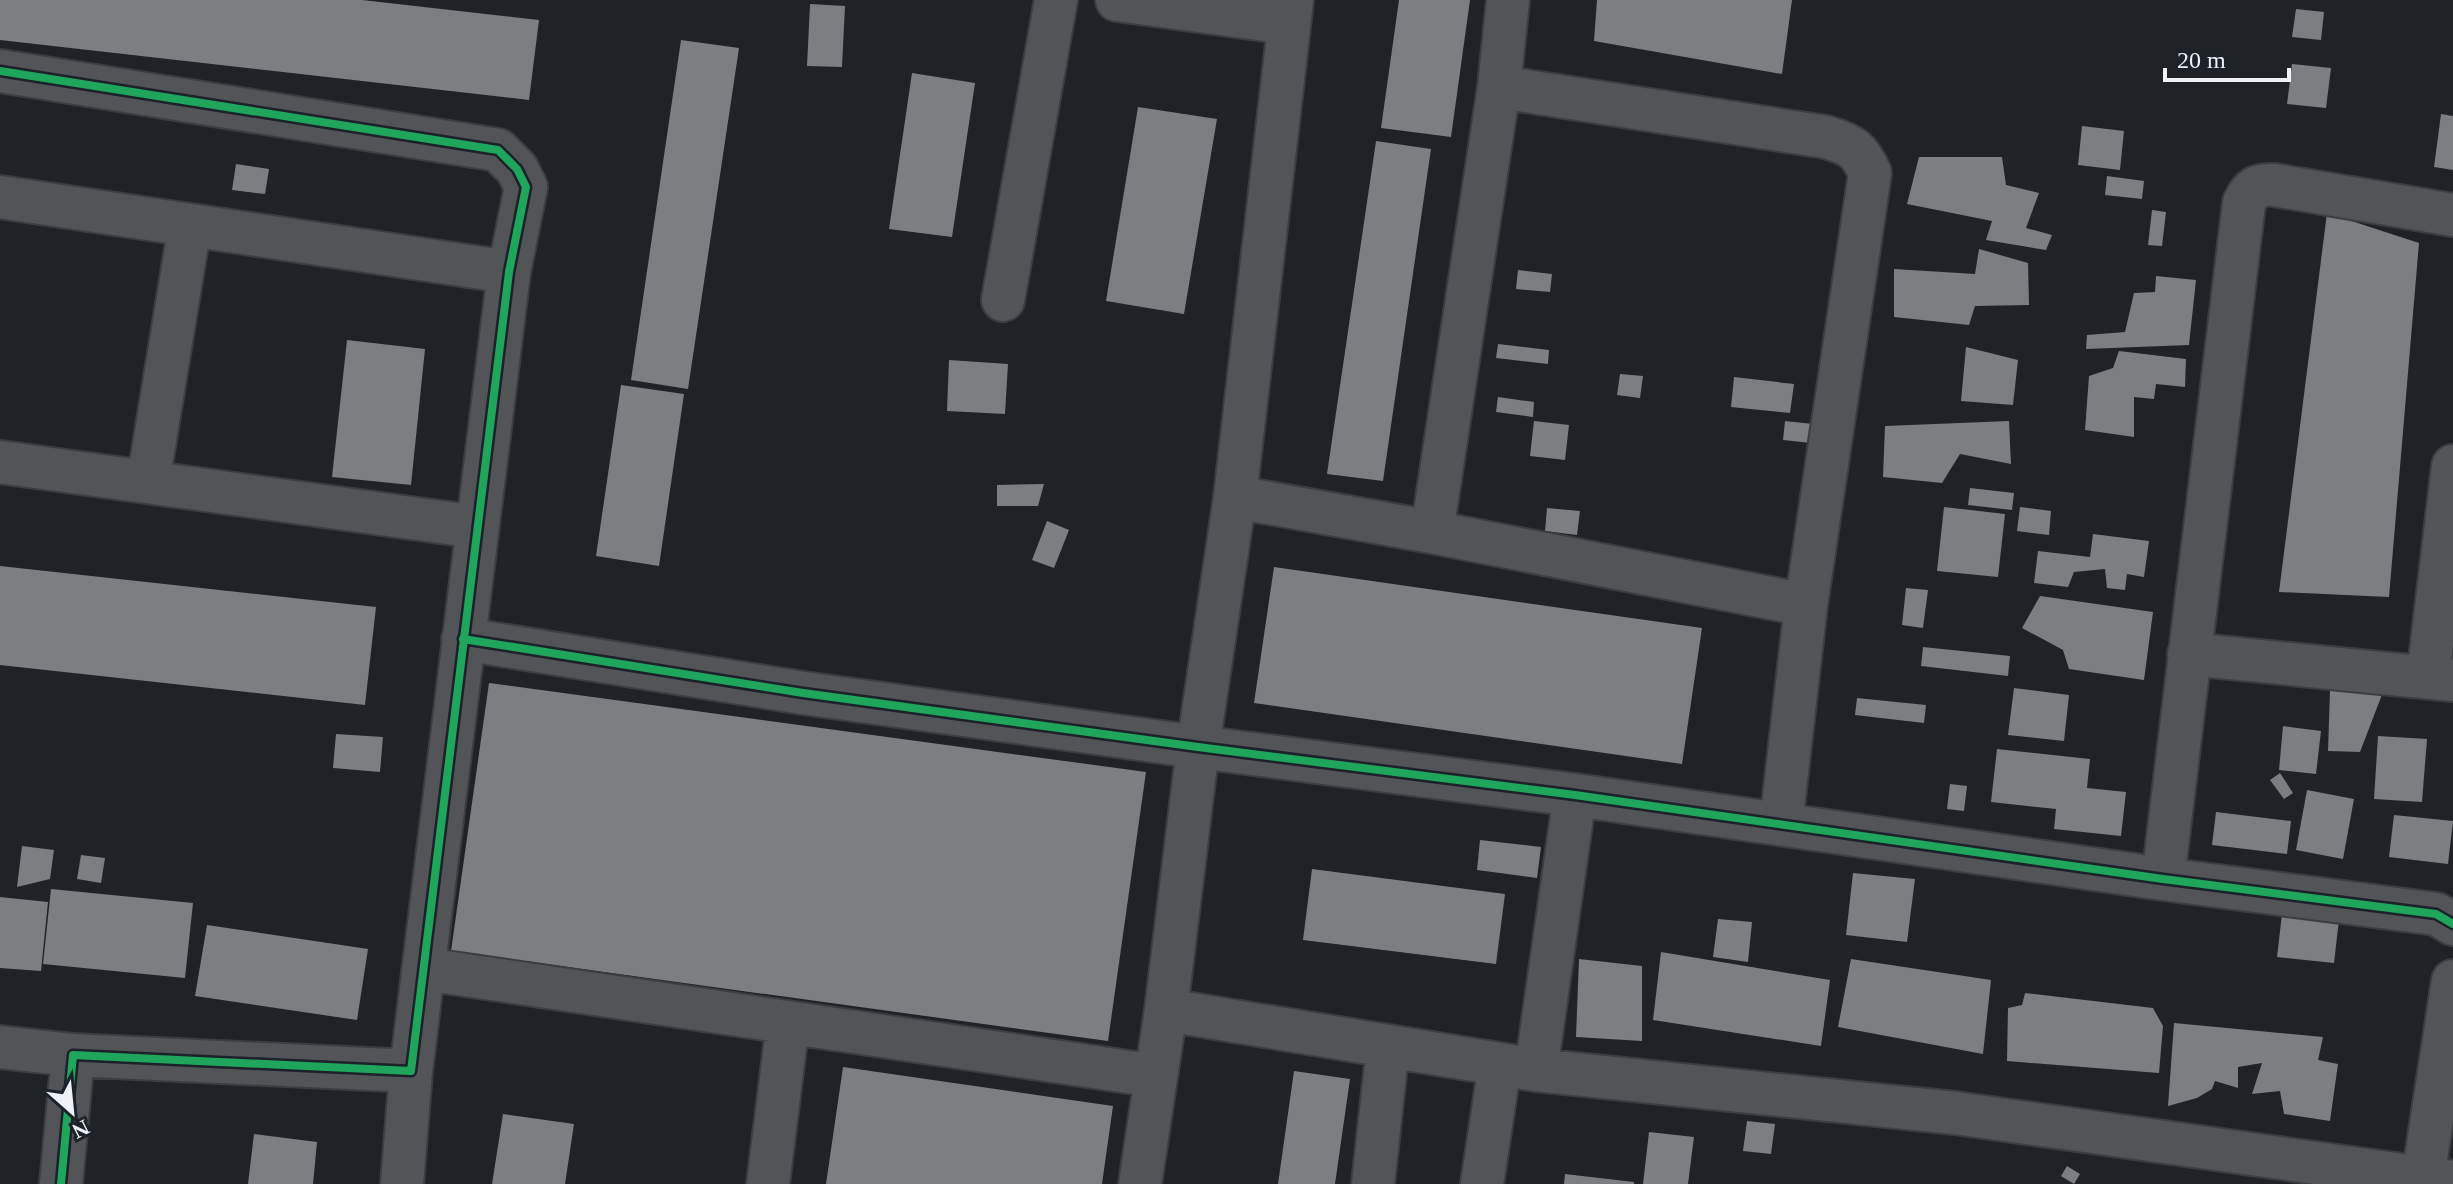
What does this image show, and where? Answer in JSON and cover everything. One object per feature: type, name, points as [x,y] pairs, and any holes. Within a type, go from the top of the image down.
[{"type":"street","points":[[1003,300],[1056,0]]},
{"type":"street","points":[[1117,0],[1290,12],[1235,497],[1198,747],[1166,1010],[1140,1184]]},
{"type":"street","points":[[1432,532],[1499,87],[1508,0]]},
{"type":"street","points":[[0,71],[498,150],[517,169],[526,187],[509,272],[463,639],[411,1071],[402,1184]]},
{"type":"street","points":[[1499,87],[1826,137],[1861,153],[1870,173],[1806,605],[1781,824]]},
{"type":"street","points":[[2163,879],[2244,203],[2250,191],[2260,184],[2453,215]]},
{"type":"street","points":[[0,197],[509,272]]},
{"type":"street","points":[[148,482],[190,225]]},
{"type":"street","points":[[0,462],[477,527]]},
{"type":"street","points":[[2189,654],[2441,679],[2453,466]]},
{"type":"street","points":[[1235,497],[1806,605]]},
{"type":"street","points":[[463,639],[803,693],[1575,795],[2163,879],[2436,914],[2453,924]]},
{"type":"street","points":[[1482,1184],[1518,1067],[1575,795]]},
{"type":"street","points":[[424,969],[1156,1076]]},
{"type":"street","points":[[1166,1010],[1518,1067],[1955,1113],[2432,1182],[2453,981]]},
{"type":"street","points":[[768,1184],[788,1022]]},
{"type":"street","points":[[1373,1184],[1388,1046]]},
{"type":"street","points":[[0,1047],[73,1055],[411,1071]]},
{"type":"street","points":[[61,1184],[73,1055]]},
{"type":"building","points":[[0,0],[362,0],[539,20],[529,100],[0,40]]},
{"type":"building","points":[[1399,0],[1470,0],[1451,137],[1381,128]]},
{"type":"building","points":[[1597,0],[1792,0],[1782,74],[1594,41]]},
{"type":"building","points":[[810,4],[845,6],[842,67],[807,66]]},
{"type":"building","points":[[2296,9],[2324,12],[2321,40],[2292,37]]},
{"type":"building","points":[[681,40],[739,48],[688,389],[631,380]]},
{"type":"building","points":[[2292,64],[2331,68],[2326,108],[2287,104]]},
{"type":"building","points":[[912,73],[975,83],[952,237],[889,229]]},
{"type":"building","points":[[1138,107],[1217,119],[1184,314],[1106,301]]},
{"type":"building","points":[[2441,114],[2453,116],[2453,170],[2434,167]]},
{"type":"building","points":[[2082,126],[2124,131],[2120,170],[2078,165]]},
{"type":"building","points":[[1376,141],[1431,149],[1383,481],[1327,474]]},
{"type":"building","points":[[1919,157],[2002,157],[2006,185],[2039,193],[2026,228],[2052,235],[2046,250],[1986,240],[1992,221],[1907,204]]},
{"type":"building","points":[[236,164],[269,169],[265,194],[232,190]]},
{"type":"building","points":[[2107,176],[2144,181],[2142,199],[2105,195]]},
{"type":"building","points":[[2152,210],[2166,212],[2162,246],[2148,245]]},
{"type":"building","points":[[2327,213],[2419,243],[2389,597],[2279,592]]},
{"type":"building","points":[[1979,249],[2028,263],[2029,305],[1975,306],[1969,325],[1894,317],[1894,269],[1975,274]]},
{"type":"building","points":[[1518,270],[1552,274],[1550,292],[1516,289]]},
{"type":"building","points":[[2156,276],[2196,280],[2189,345],[2086,349],[2087,335],[2125,332],[2134,293],[2155,292]]},
{"type":"building","points":[[347,340],[425,349],[411,485],[332,477]]},
{"type":"building","points":[[1498,344],[1549,350],[1548,364],[1496,358]]},
{"type":"building","points":[[1966,347],[2018,360],[2013,405],[1961,401]]},
{"type":"building","points":[[2119,351],[2186,359],[2185,387],[2156,384],[2154,399],[2134,397],[2134,437],[2085,430],[2089,376],[2113,368]]},
{"type":"building","points":[[949,360],[1008,364],[1005,414],[947,411]]},
{"type":"building","points":[[1620,374],[1643,376],[1640,398],[1617,395]]},
{"type":"building","points":[[1734,377],[1794,384],[1790,413],[1731,407]]},
{"type":"building","points":[[621,385],[684,394],[659,566],[596,556]]},
{"type":"building","points":[[1498,397],[1534,402],[1533,417],[1496,412]]},
{"type":"building","points":[[1534,421],[1569,425],[1565,460],[1530,456]]},
{"type":"building","points":[[1785,421],[1813,424],[1811,443],[1783,440]]},
{"type":"building","points":[[2009,421],[2011,464],[1960,454],[1942,483],[1883,477],[1885,426]]},
{"type":"building","points":[[1044,484],[1038,506],[997,506],[997,485]]},
{"type":"building","points":[[1970,488],[2014,493],[2012,510],[1968,505]]},
{"type":"building","points":[[1944,507],[2005,514],[1998,577],[1937,571]]},
{"type":"building","points":[[2020,507],[2051,511],[2049,535],[2017,531]]},
{"type":"building","points":[[1547,508],[1580,511],[1577,535],[1545,531]]},
{"type":"building","points":[[1047,521],[1069,530],[1054,568],[1032,560]]},
{"type":"building","points":[[2093,534],[2149,541],[2144,577],[2127,574],[2125,590],[2107,588],[2105,569],[2074,572],[2068,587],[2034,583],[2038,551],[2090,557]]},
{"type":"building","points":[[0,566],[376,607],[365,705],[0,665]]},
{"type":"building","points":[[1274,567],[1702,628],[1682,764],[1254,703]]},
{"type":"building","points":[[1906,588],[1928,590],[1923,628],[1902,625]]},
{"type":"building","points":[[2040,596],[2153,612],[2144,680],[2069,669],[2063,650],[2022,628]]},
{"type":"building","points":[[1923,647],[2010,656],[2008,676],[1921,666]]},
{"type":"building","points":[[489,683],[1146,772],[1108,1041],[451,951]]},
{"type":"building","points":[[2014,688],[2069,695],[2064,741],[2008,735]]},
{"type":"building","points":[[2330,690],[2383,692],[2360,752],[2328,751]]},
{"type":"building","points":[[1857,698],[1926,705],[1924,723],[1855,715]]},
{"type":"building","points":[[2283,726],[2321,731],[2316,774],[2279,770]]},
{"type":"building","points":[[336,734],[383,737],[380,772],[333,768]]},
{"type":"building","points":[[2378,736],[2427,739],[2422,802],[2374,799]]},
{"type":"building","points":[[1997,749],[2090,759],[2087,788],[2126,792],[2121,836],[2054,829],[2056,809],[1991,802]]},
{"type":"building","points":[[2280,773],[2293,793],[2284,799],[2270,780]]},
{"type":"building","points":[[1950,784],[1967,786],[1964,811],[1947,809]]},
{"type":"building","points":[[2307,790],[2354,799],[2343,859],[2296,850]]},
{"type":"building","points":[[2216,812],[2291,821],[2287,854],[2212,845]]},
{"type":"building","points":[[2394,815],[2453,821],[2448,864],[2389,857]]},
{"type":"building","points":[[1480,840],[1541,847],[1537,878],[1477,870]]},
{"type":"building","points":[[22,846],[54,850],[50,879],[17,887]]},
{"type":"building","points":[[81,855],[105,858],[101,883],[77,879]]},
{"type":"building","points":[[1312,869],[1505,894],[1496,964],[1303,940]]},
{"type":"building","points":[[1853,873],[1915,879],[1907,942],[1846,935]]},
{"type":"building","points":[[51,889],[193,903],[185,978],[43,964]]},
{"type":"building","points":[[0,897],[48,902],[41,971],[0,968]]},
{"type":"building","points":[[2282,914],[2339,920],[2334,963],[2277,957]]},
{"type":"building","points":[[1718,919],[1752,922],[1748,962],[1713,957]]},
{"type":"building","points":[[207,925],[368,949],[357,1020],[195,996]]},
{"type":"building","points":[[1661,952],[1830,980],[1821,1046],[1653,1020]]},
{"type":"building","points":[[1579,959],[1642,966],[1642,1041],[1576,1037]]},
{"type":"building","points":[[1851,959],[1991,980],[1983,1054],[1838,1027]]},
{"type":"building","points":[[2025,993],[2153,1008],[2163,1026],[2159,1073],[2007,1061],[2008,1008],[2022,1005]]},
{"type":"building","points":[[2174,1023],[2323,1037],[2318,1060],[2338,1064],[2330,1121],[2284,1114],[2280,1091],[2252,1094],[2262,1063],[2238,1067],[2238,1088],[2215,1081],[2212,1089],[2197,1098],[2168,1106]]},
{"type":"building","points":[[843,1067],[1113,1106],[1102,1184],[826,1184]]},
{"type":"building","points":[[1294,1071],[1350,1079],[1335,1184],[1278,1184]]},
{"type":"building","points":[[503,1114],[574,1124],[565,1184],[492,1184]]},
{"type":"building","points":[[1747,1121],[1775,1124],[1771,1154],[1743,1151]]},
{"type":"building","points":[[1649,1132],[1694,1137],[1688,1184],[1643,1184]]},
{"type":"building","points":[[254,1134],[317,1142],[313,1184],[248,1184]]},
{"type":"building","points":[[2067,1166],[2080,1174],[2074,1184],[2061,1176]]},
{"type":"building","points":[[1565,1174],[1634,1182],[1634,1184],[1564,1184]]},
{"type":"cycle path","points":[[0,71],[498,150],[517,169],[526,187],[509,272],[411,1071],[73,1055],[61,1184]]},
{"type":"cycle path","points":[[463,639],[803,693],[1575,795],[2163,879],[2436,914],[2453,924]]}]
